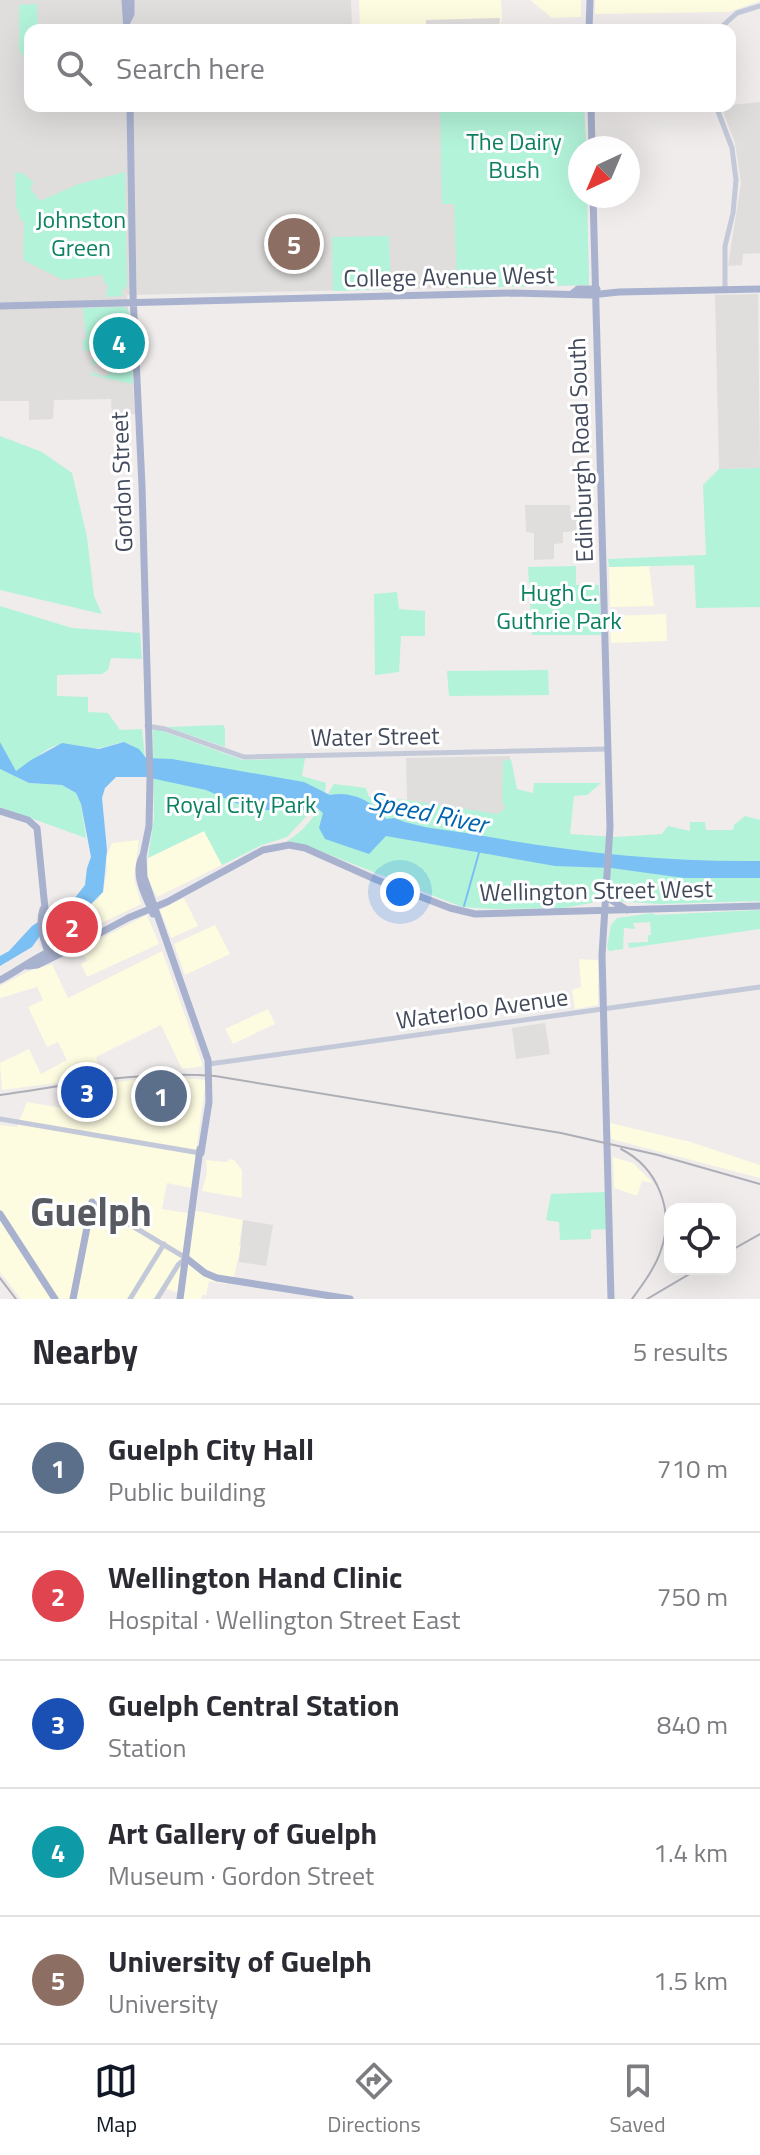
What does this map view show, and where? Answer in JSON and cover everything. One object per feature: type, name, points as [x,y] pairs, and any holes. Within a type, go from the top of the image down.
[{"type":"main road","points":[[128,0],[131,14],[128,24]]},
{"type":"main road","points":[[587,0],[589,24]]},
{"type":"main road","name":"Gordon Street","points":[[130,112],[150,778],[149,826],[139,875],[204,1044],[209,1068]]},
{"type":"main road","points":[[591,112],[592,136]]},
{"type":"main road","name":"Edinburgh Road South","points":[[593,208],[610,827],[603,1009],[611,1299]]},
{"type":"main road","name":"College Avenue West","points":[[0,306],[760,289]]},
{"type":"main road","points":[[0,811],[28,820],[37,828],[44,934],[52,954]]},
{"type":"main road","name":"Wellington Street West","points":[[0,980],[261,851],[289,845],[305,848],[377,880],[463,912],[489,915],[760,906]]},
{"type":"main road","points":[[605,896],[629,911],[612,918],[604,926],[589,912],[605,896]]},
{"type":"main road","points":[[180,1299],[201,1153],[209,1068]]},
{"type":"main road","points":[[75,1296],[92,1202]]},
{"type":"main road","points":[[0,1214],[51,1296]]},
{"type":"main road","points":[[186,1258],[218,1279],[350,1299]]},
{"type":"street","points":[[725,24],[737,13],[760,6]]},
{"type":"street","points":[[718,112],[732,148],[736,180],[735,201],[724,250],[725,289]]},
{"type":"street","name":"Water Street","points":[[147,726],[165,729],[244,757],[608,749]]},
{"type":"street","name":"Waterloo Avenue","points":[[209,1068],[760,987]]},
{"type":"street","points":[[0,1119],[201,1153]]},
{"type":"street","points":[[92,1202],[186,1258],[178,1265],[157,1299]]},
{"type":"street","points":[[130,1299],[164,1244]]},
{"type":"shaded area","points":[[0,0],[351,0],[352,24],[24,24],[24,112],[584,112],[585,136],[568,136],[568,208],[587,208],[589,285],[127,295],[135,414],[112,416],[111,399],[54,400],[53,419],[29,420],[29,401],[0,401]]},
{"type":"shaded area","points":[[359,0],[501,0],[500,24],[360,24]]},
{"type":"shaded area","points":[[530,0],[581,0],[581,17],[552,18]]},
{"type":"shaded area","points":[[595,0],[760,1],[729,12],[595,14]]},
{"type":"shaded area","points":[[500,18],[500,24],[426,24],[426,20]]},
{"type":"shaded area","points":[[760,102],[760,253],[743,254],[742,265],[728,266],[741,183],[735,143],[723,112],[736,112],[736,104]]},
{"type":"shaded area","points":[[758,294],[760,468],[719,469],[715,295]]},
{"type":"shaded area","points":[[525,505],[570,505],[571,518],[577,518],[578,531],[563,532],[563,543],[554,544],[554,559],[534,560],[534,533],[526,532]]},
{"type":"shaded area","points":[[649,566],[654,606],[610,607],[609,567]]},
{"type":"shaded area","points":[[666,614],[667,641],[611,643],[610,616]]},
{"type":"shaded area","points":[[510,756],[506,816],[407,800],[406,758]]},
{"type":"shaded area","points":[[204,831],[222,865],[157,897],[147,876],[148,858]]},
{"type":"shaded area","points":[[139,840],[134,878],[141,904],[53,944],[50,929],[97,900],[103,892],[106,857],[112,843]]},
{"type":"shaded area","points":[[184,898],[198,926],[171,938],[160,910]]},
{"type":"shaded area","points":[[147,915],[159,944],[87,977],[81,964],[87,961],[81,949]]},
{"type":"shaded area","points":[[215,925],[230,954],[185,975],[174,944]]},
{"type":"shaded area","points":[[162,951],[203,1066],[182,1069],[161,1025],[96,1057],[102,1077],[2,1090],[0,1063],[29,1049],[41,1074],[67,1060],[58,1042],[47,1047],[28,1007],[43,1000],[37,987],[0,998],[0,986],[52,964],[68,998]]},
{"type":"shaded area","points":[[579,959],[598,960],[598,1005],[575,1009],[572,990],[581,987]]},
{"type":"shaded area","points":[[268,1009],[275,1024],[233,1044],[225,1029]]},
{"type":"shaded area","points":[[545,1023],[550,1054],[516,1059],[512,1028]]},
{"type":"shaded area","points":[[185,1078],[206,1080],[191,1188],[167,1183],[162,1209],[187,1213],[198,1211],[243,1220],[234,1277],[228,1277],[226,1284],[209,1281],[206,1295],[202,1295],[201,1299],[177,1299],[178,1293],[161,1287],[153,1299],[21,1299],[0,1272],[0,1125],[17,1127],[27,1102],[99,1114],[103,1084]]},
{"type":"shaded area","points":[[610,1123],[691,1142],[760,1165],[760,1178],[611,1139]]},
{"type":"shaded area","points":[[613,1157],[633,1163],[653,1183],[642,1181],[637,1196],[614,1188]]},
{"type":"shaded area","points":[[230,1159],[242,1170],[242,1198],[202,1191],[207,1173],[206,1160],[227,1162]]},
{"type":"shaded area","points":[[243,1220],[273,1225],[266,1266],[239,1262]]},
{"type":"green space","points":[[37,4],[38,24],[24,24],[24,58],[19,50],[19,5]]},
{"type":"green space","name":"The Dairy Bush","points":[[440,112],[584,112],[585,136],[568,136],[568,208],[587,208],[589,285],[457,288],[454,204],[442,204]]},
{"type":"green space","name":"Johnston Green","points":[[125,172],[127,286],[122,296],[106,297],[108,285],[102,275],[63,280],[23,260],[24,222],[16,205],[15,173],[23,173],[34,183],[30,188],[40,201],[79,184]]},
{"type":"green space","points":[[389,236],[391,289],[333,291],[332,237]]},
{"type":"green space","points":[[125,307],[129,312],[133,384],[91,375],[91,372],[109,375],[108,365],[92,364],[92,352],[83,350],[83,339],[86,339],[83,308]]},
{"type":"green space","points":[[0,436],[42,452],[72,473],[87,537],[94,596],[102,614],[0,590]]},
{"type":"green space","points":[[760,468],[760,607],[696,608],[694,565],[609,567],[608,559],[706,555],[703,485],[719,469]]},
{"type":"green space","name":"Hugh C. Guthrie Park","points":[[576,566],[576,585],[599,585],[601,635],[532,635],[528,567]]},
{"type":"green space","points":[[397,592],[399,609],[425,611],[425,636],[401,636],[399,672],[375,675],[374,594]]},
{"type":"green space","points":[[0,606],[72,628],[140,633],[142,659],[111,658],[108,670],[102,674],[57,675],[57,696],[88,697],[88,712],[108,713],[120,730],[142,729],[145,758],[126,743],[99,748],[63,745],[52,747],[21,769],[13,769],[0,742]]},
{"type":"green space","points":[[548,670],[549,695],[449,696],[447,671]]},
{"type":"green space","points":[[223,725],[225,747],[167,727]]},
{"type":"green space","name":"Royal City Park","points":[[153,730],[243,760],[305,758],[302,776],[326,783],[325,792],[287,837],[262,845],[222,865],[204,831],[148,858],[154,818]]},
{"type":"green space","points":[[511,759],[517,789],[533,793],[534,783],[601,783],[587,795],[574,796],[570,834],[615,837],[662,834],[668,826],[690,831],[690,822],[705,822],[706,830],[733,830],[734,825],[745,816],[760,820],[760,901],[660,904],[615,901],[611,895],[597,895],[592,903],[562,908],[462,907],[305,845],[287,841],[308,823],[334,784],[366,788],[369,797],[498,814],[505,808],[502,801],[503,761]]},
{"type":"green space","points":[[0,769],[29,783],[62,785],[76,793],[81,804],[86,838],[0,807]]},
{"type":"green space","points":[[760,910],[760,929],[629,948],[628,943],[648,942],[648,935],[651,935],[650,922],[633,923],[635,929],[624,928],[623,949],[609,951],[607,947],[611,925],[617,918],[653,913]]},
{"type":"green space","points":[[606,1192],[607,1229],[591,1230],[591,1239],[560,1240],[559,1222],[546,1220],[551,1194]]},
{"type":"water","points":[[0,742],[16,771],[62,743],[99,749],[124,742],[139,749],[146,758],[172,759],[304,782],[330,795],[355,796],[370,803],[386,819],[584,851],[689,860],[760,861],[760,878],[684,878],[611,868],[555,866],[386,836],[369,854],[325,839],[319,828],[323,813],[316,807],[310,810],[263,810],[243,806],[206,790],[146,777],[116,777],[105,788],[102,798],[107,850],[103,892],[79,916],[50,929],[32,947],[0,966],[0,956],[9,951],[32,926],[74,899],[85,885],[91,857],[76,793],[62,785],[29,783],[0,769]]},
{"type":"waterway","name":"Speed River","points":[[464,906],[480,849]]},
{"type":"railway","points":[[0,1095],[134,1077],[215,1076],[561,1133],[658,1155],[760,1184]]},
{"type":"railway","points":[[621,1149],[634,1157],[654,1179],[666,1220],[658,1257],[632,1299]]},
{"type":"railway","points":[[736,1248],[760,1234]]},
{"type":"railway","points":[[647,1299],[688,1275]]},
{"type":"railway","points":[[0,1278],[16,1299]]},
{"type":"place","name":"University of Guelph","points":[[294,244]]},
{"type":"place","name":"Art Gallery of Guelph","points":[[119,343]]},
{"type":"place","name":"Wellington Hand Clinic","points":[[72,927]]},
{"type":"place","name":"Guelph Central Station","points":[[87,1092]]},
{"type":"place","name":"Guelph City Hall","points":[[161,1096]]},
{"type":"district","name":"Guelph","points":[[91,1211]]}]
